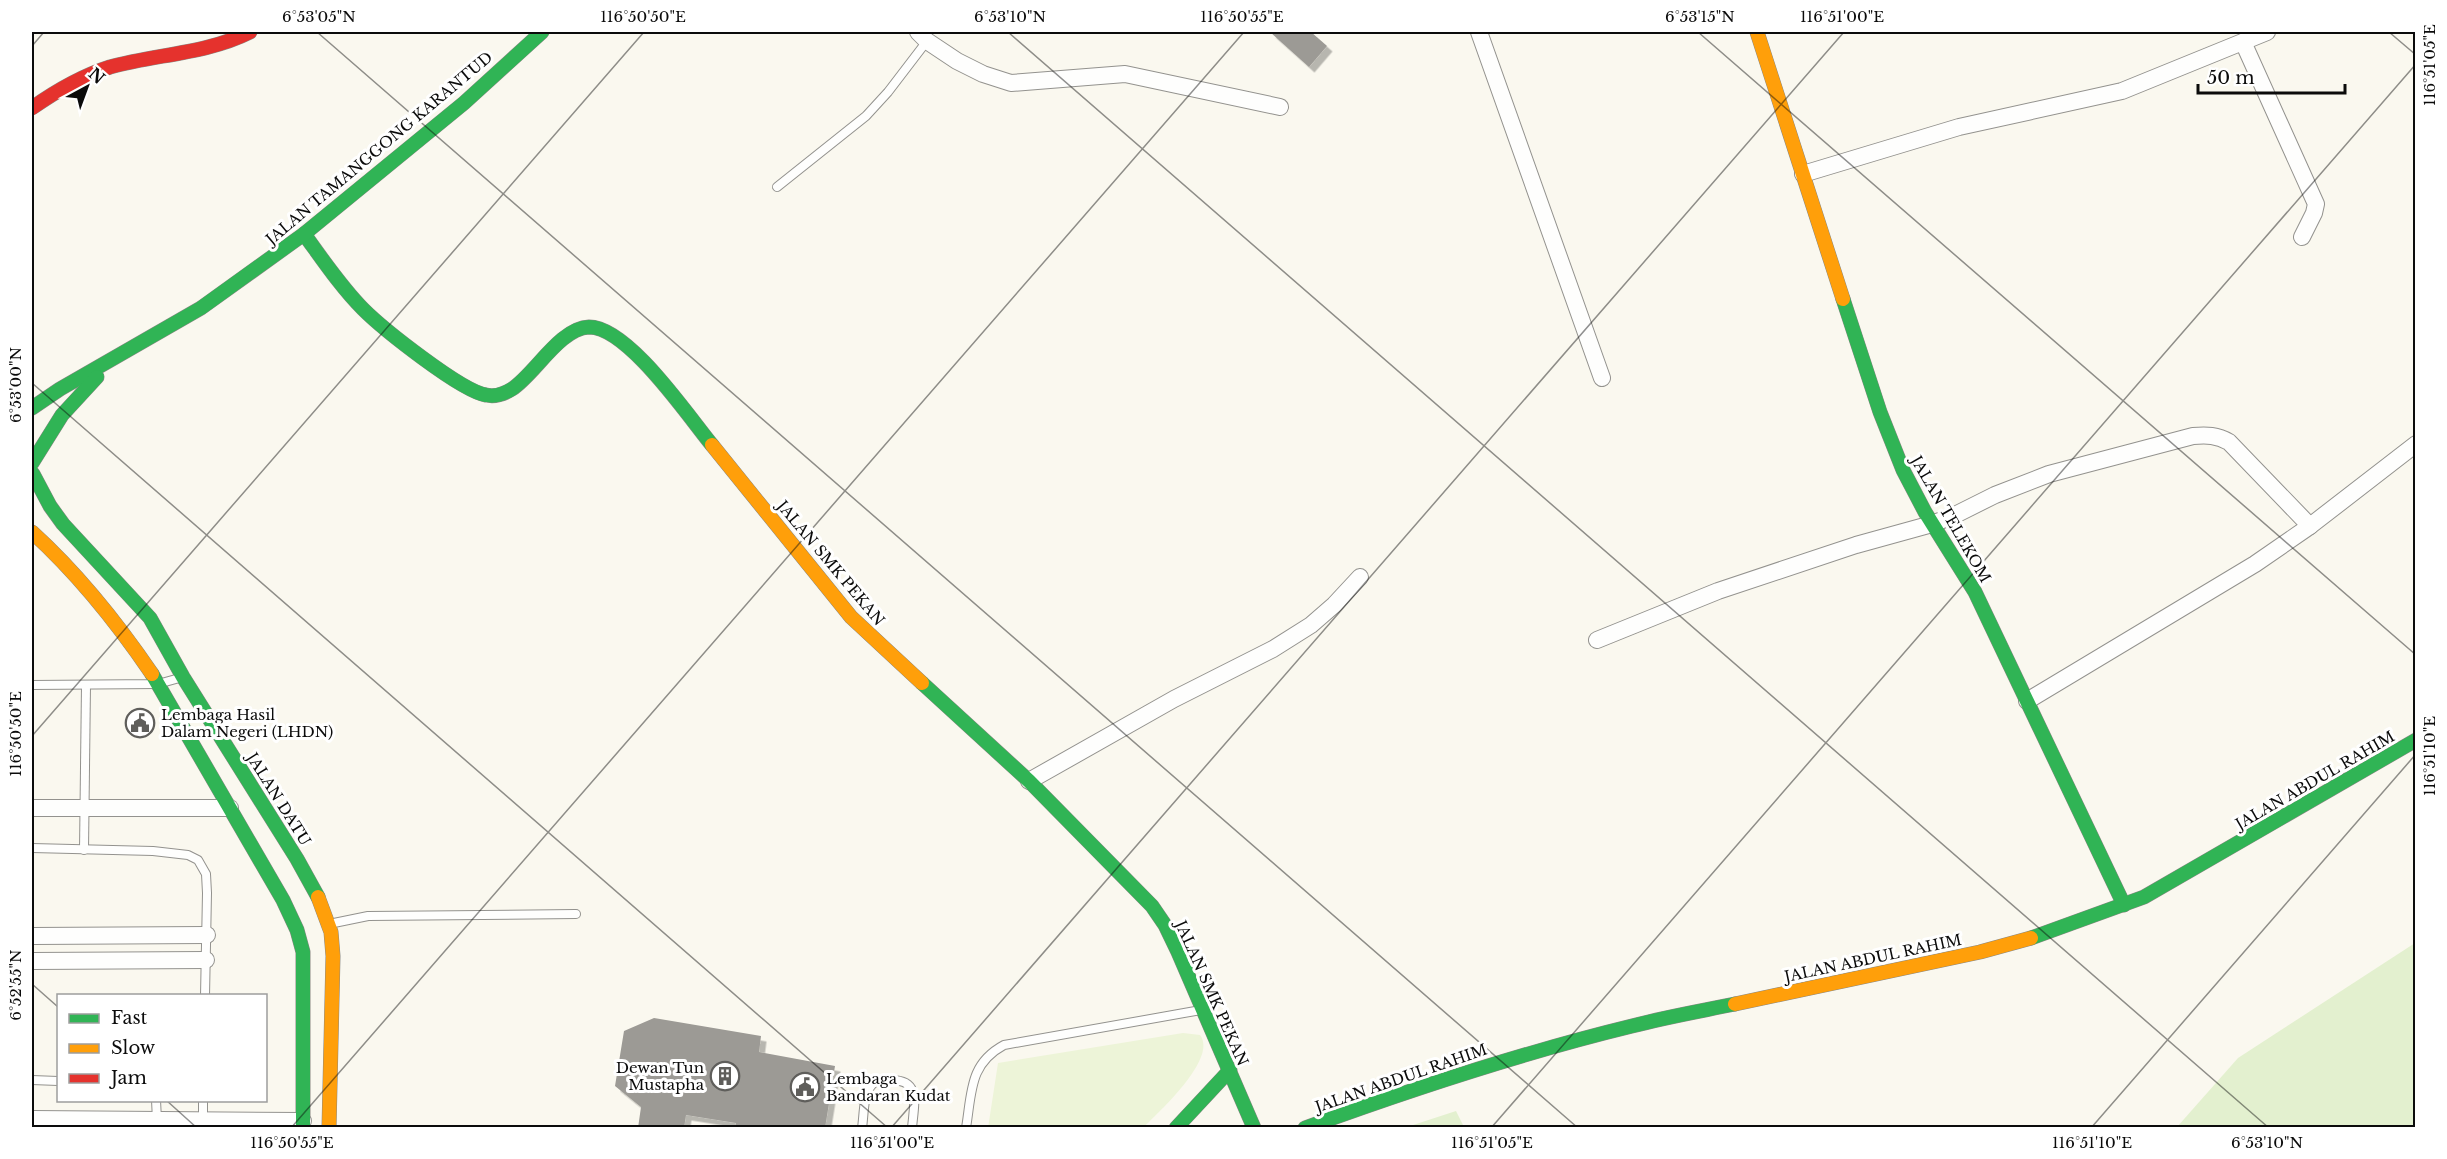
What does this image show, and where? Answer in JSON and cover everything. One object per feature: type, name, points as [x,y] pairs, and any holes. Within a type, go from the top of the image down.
[{"type":"main road","points":[[32,108],[72,83],[94,73],[121,64],[223,43],[250,32]]},
{"type":"main road","name":"JALAN TAMANGGONG KARANTUD","points":[[32,408],[60,389],[201,308],[304,234],[464,103],[542,32]]},
{"type":"main road","name":"JALAN TELEKOM","points":[[1757,32],[1896,457],[1932,524],[1959,562],[2124,905]]},
{"type":"main road","name":"JALAN SMK PEKAN","points":[[304,234],[341,283],[372,316],[427,362],[479,393],[490,396],[502,394],[514,388],[568,337],[583,327],[594,326],[617,336],[638,354],[851,617],[1029,781],[1152,906],[1178,952],[1254,1128]]},
{"type":"main road","name":"JALAN TAMANGGONG KARANTUD","points":[[32,470],[62,415],[111,361]]},
{"type":"main road","name":"JALAN DATU","points":[[32,470],[50,506],[63,524],[150,618],[203,711],[317,894],[329,924],[333,956],[329,1128]]},
{"type":"main road","points":[[32,532],[63,562],[132,645],[158,684],[283,900],[297,930],[303,952],[303,1124]]},
{"type":"main road","points":[[181,723],[203,711]]},
{"type":"main road","name":"JALAN ABDUL RAHIM","points":[[1305,1128],[1416,1088],[1634,1025],[1980,952],[2046,934],[2144,897],[2415,740]]},
{"type":"main road","points":[[1176,1128],[1230,1070]]},
{"type":"street","points":[[1479,32],[1602,378]]},
{"type":"street","points":[[1803,174],[1959,128],[2101,97],[2154,79],[2267,32]]},
{"type":"street","points":[[923,36],[957,61],[983,74],[1011,83],[1125,74],[1280,107]]},
{"type":"street","points":[[2243,42],[2316,204],[2302,237]]},
{"type":"street","points":[[1598,640],[1718,591],[1856,545],[1932,524],[1995,495],[2049,474],[2193,436],[2209,434],[2219,436],[2229,442],[2310,526]]},
{"type":"street","points":[[2027,700],[2255,564],[2310,526],[2415,444]]},
{"type":"street","points":[[1029,781],[1301,631],[1334,605],[1360,577]]},
{"type":"street","points":[[32,808],[230,808]]},
{"type":"street","points":[[32,936],[207,935]]},
{"type":"street","points":[[32,961],[206,960]]},
{"type":"street","points":[[32,1119],[303,1124]]},
{"type":"lane","points":[[777,187],[866,116],[888,92],[923,36]]},
{"type":"lane","points":[[32,685],[158,684],[183,677]]},
{"type":"lane","points":[[84,850],[86,685]]},
{"type":"lane","points":[[32,848],[153,851],[194,857],[204,866],[206,874],[205,994]]},
{"type":"lane","points":[[329,924],[368,916],[576,914]]},
{"type":"lane","points":[[966,1128],[974,1076],[987,1057],[1004,1045],[1204,1010]]},
{"type":"lane","points":[[862,1128],[867,1093],[871,1086],[876,1081],[892,1079],[906,1083],[913,1088],[915,1095],[912,1128]]},
{"type":"lane","points":[[32,1080],[57,1081]]},
{"type":"lane","points":[[156,1102],[157,1120]]},
{"type":"lane","points":[[203,1102],[209,1123]]},
{"type":"green space","points":[[2415,943],[2415,1127],[2177,1127],[2238,1058]]},
{"type":"green space","points":[[1183,1033],[1200,1035],[1203,1045],[1201,1057],[1185,1084],[1144,1127],[988,1128],[998,1063]]},
{"type":"green space","points":[[1456,1111],[1464,1127],[1407,1127]]},
{"type":"building","points":[[1270,32],[1311,32],[1327,46],[1309,67]]},
{"type":"building","name":"Dewan Tun Mustapha","points":[[654,1018],[761,1036],[759,1052],[835,1066],[825,1128],[735,1128],[736,1123],[686,1115],[684,1128],[638,1128],[641,1107],[615,1086],[624,1031]]},
{"type":"traffic: fast","points":[[32,408],[60,389],[201,308],[304,234],[464,103],[542,32]]},
{"type":"traffic: fast","points":[[304,234],[332,273],[363,309],[404,344],[474,391],[493,396],[509,391],[521,382],[558,343],[578,329],[589,327],[604,331],[621,341],[639,357],[673,395],[712,445]]},
{"type":"traffic: fast","points":[[1843,299],[1880,412],[1903,470],[1925,512],[1975,592],[2124,905]]},
{"type":"traffic: fast","points":[[32,463],[62,415],[97,377]]},
{"type":"traffic: fast","points":[[33,474],[50,506],[63,524],[150,618],[183,677],[297,859],[318,897]]},
{"type":"traffic: fast","points":[[152,674],[283,900],[297,930],[303,952],[303,1128]]},
{"type":"traffic: fast","points":[[922,683],[1029,781],[1152,906],[1165,925],[1178,952],[1254,1128]]},
{"type":"traffic: fast","points":[[2031,938],[2144,897],[2416,740]]},
{"type":"traffic: fast","points":[[1305,1128],[1426,1086],[1549,1048],[1645,1023],[1735,1004]]},
{"type":"traffic: fast","points":[[1176,1128],[1230,1070]]},
{"type":"traffic: slow","points":[[1757,32],[1843,299]]},
{"type":"traffic: slow","points":[[712,445],[851,617],[922,683]]},
{"type":"traffic: slow","points":[[32,532],[65,564],[96,600],[152,674]]},
{"type":"traffic: slow","points":[[318,897],[331,932],[333,956],[329,1128]]},
{"type":"traffic: slow","points":[[1735,1004],[1980,952],[2031,938]]},
{"type":"traffic: jam","points":[[32,108],[70,84],[110,67],[216,45],[250,32]]},
{"type":"place","name":"Lembaga Hasil Dalam Negeri (LHDN)","points":[[140,723]]},
{"type":"place","name":"Dewan Tun Mustapha","points":[[725,1076]]},
{"type":"place","name":"Lembaga Bandaran Kudat","points":[[805,1087]]}]
